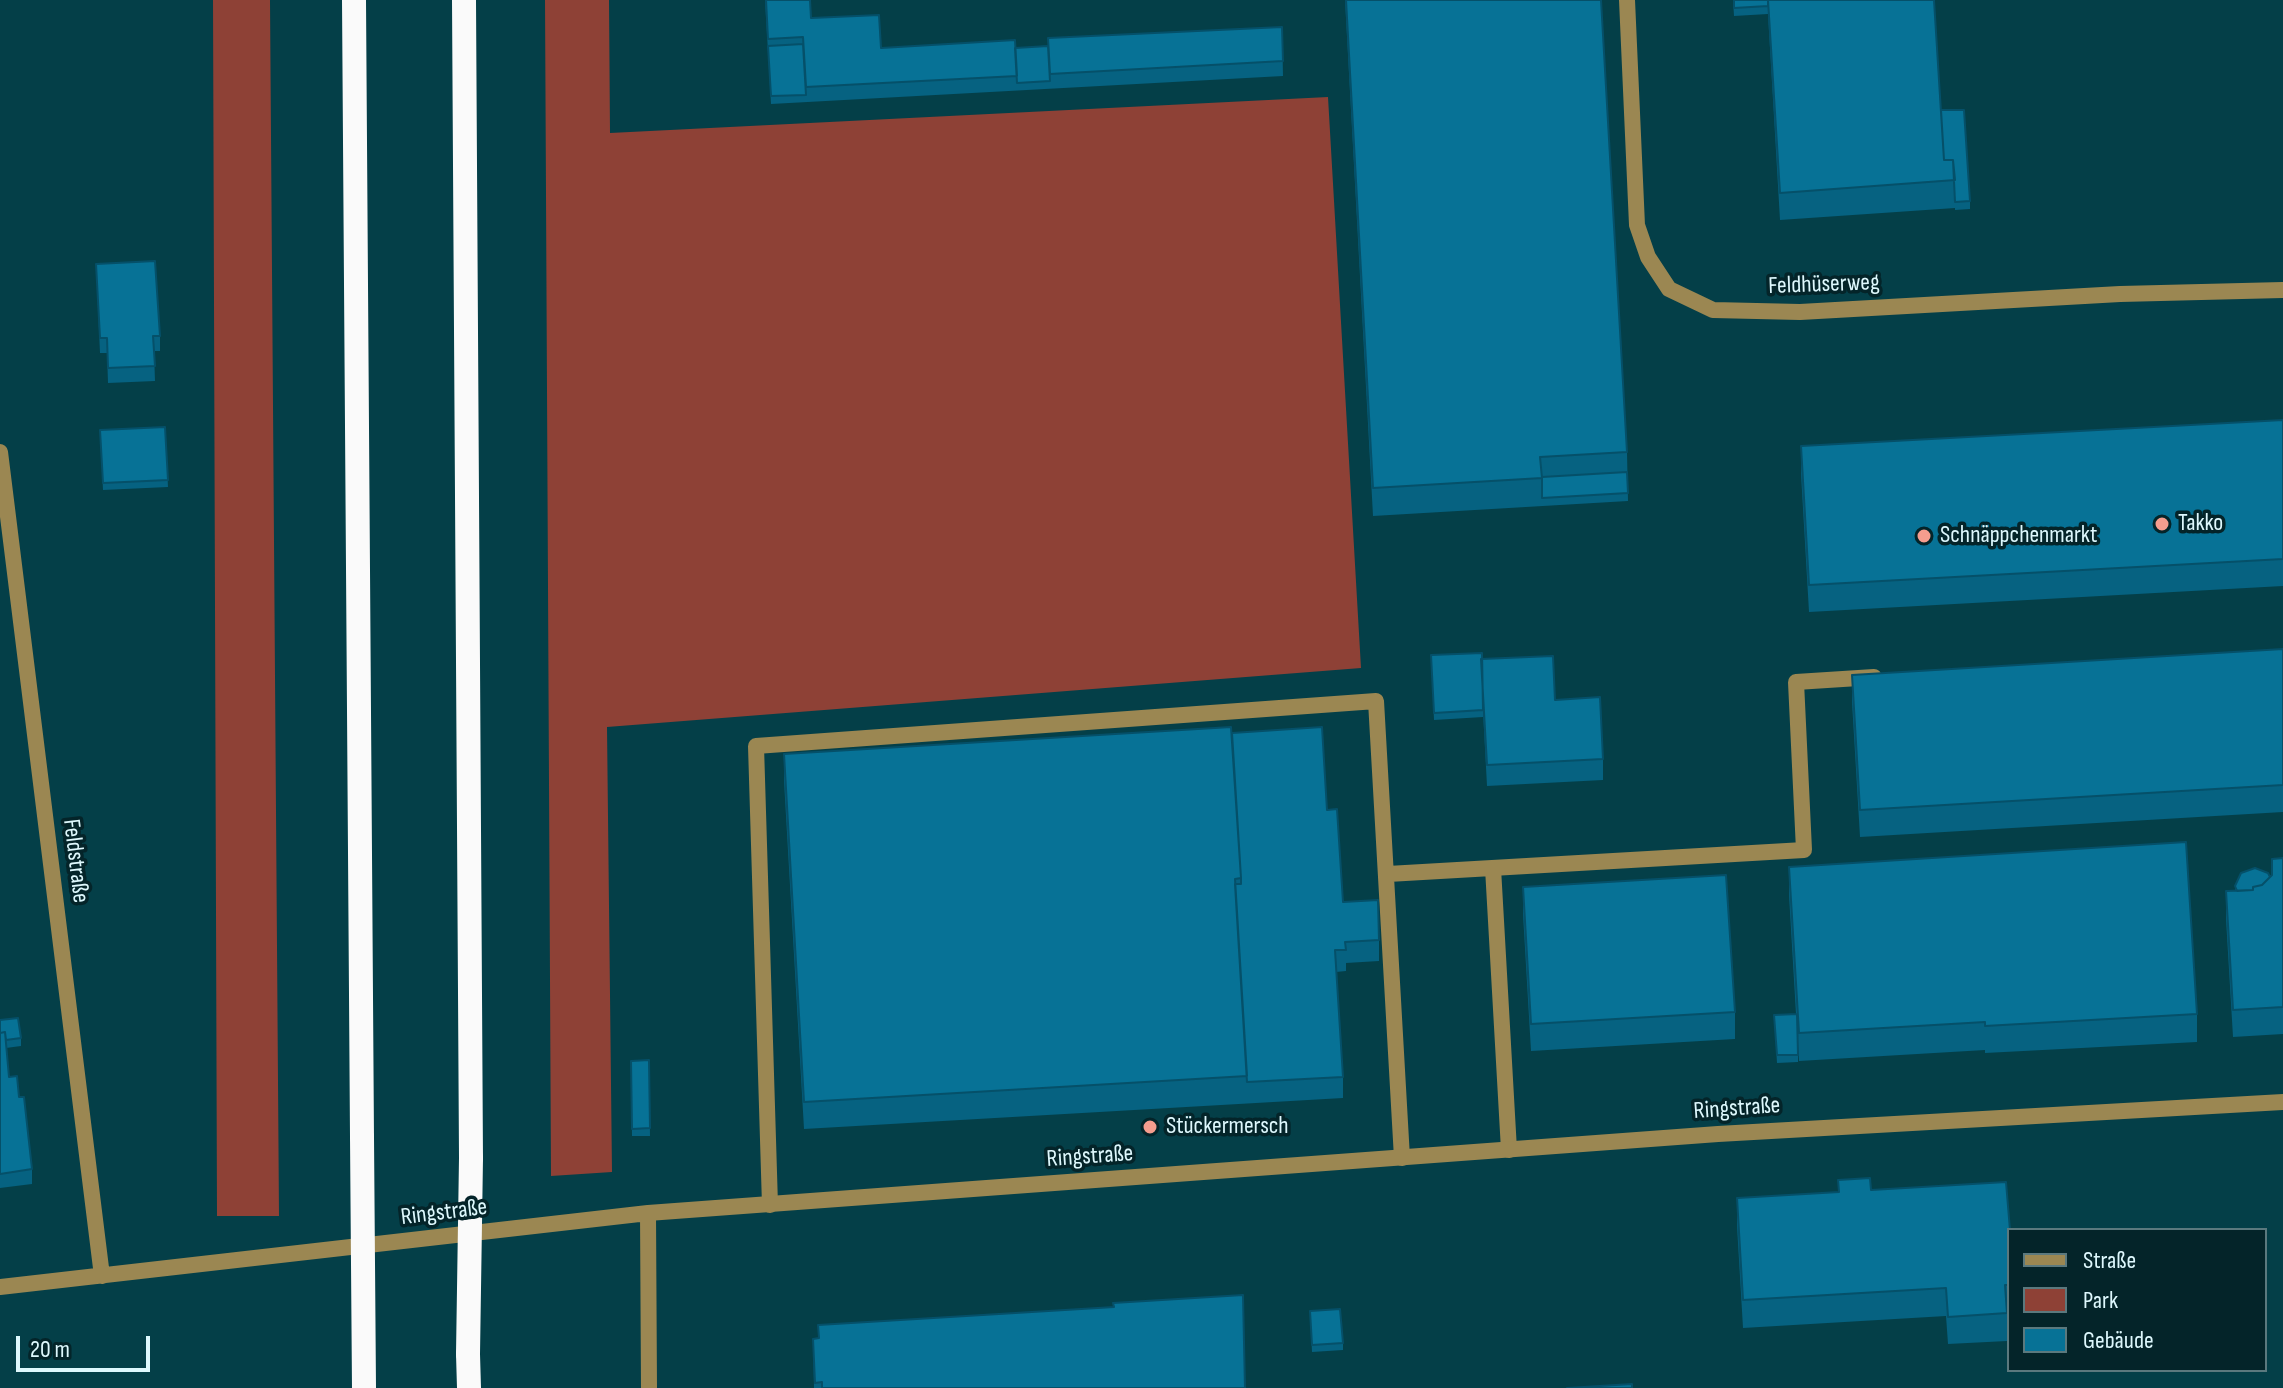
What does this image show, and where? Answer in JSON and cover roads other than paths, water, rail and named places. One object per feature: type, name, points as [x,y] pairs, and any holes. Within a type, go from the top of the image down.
[{"type":"highway","points":[[354,0],[364,1388]]},
{"type":"highway","points":[[464,0],[471,1158],[469,1388]]},
{"type":"street","name":"Feldhüserweg","points":[[1627,0],[1637,225],[1648,257],[1669,289],[1713,310],[1800,312],[2120,294],[2283,290]]},
{"type":"street","name":"Feldstraße","points":[[0,452],[102,1276]]},
{"type":"street","points":[[1388,874],[1804,850],[1796,682],[1891,676]]},
{"type":"street","points":[[770,1205],[756,746],[1376,701],[1402,1158]]},
{"type":"street","points":[[1493,868],[1509,1150]]},
{"type":"street","name":"Ringstraße","points":[[0,1287],[648,1213],[1734,1133],[2283,1102]]},
{"type":"street","points":[[648,1213],[649,1388]]},
{"type":"place","name":"Takko","points":[[2162,524]]},
{"type":"place","name":"Schnäppchenmarkt","points":[[1924,536]]},
{"type":"place","name":"Stückermersch","points":[[1150,1127]]}]
